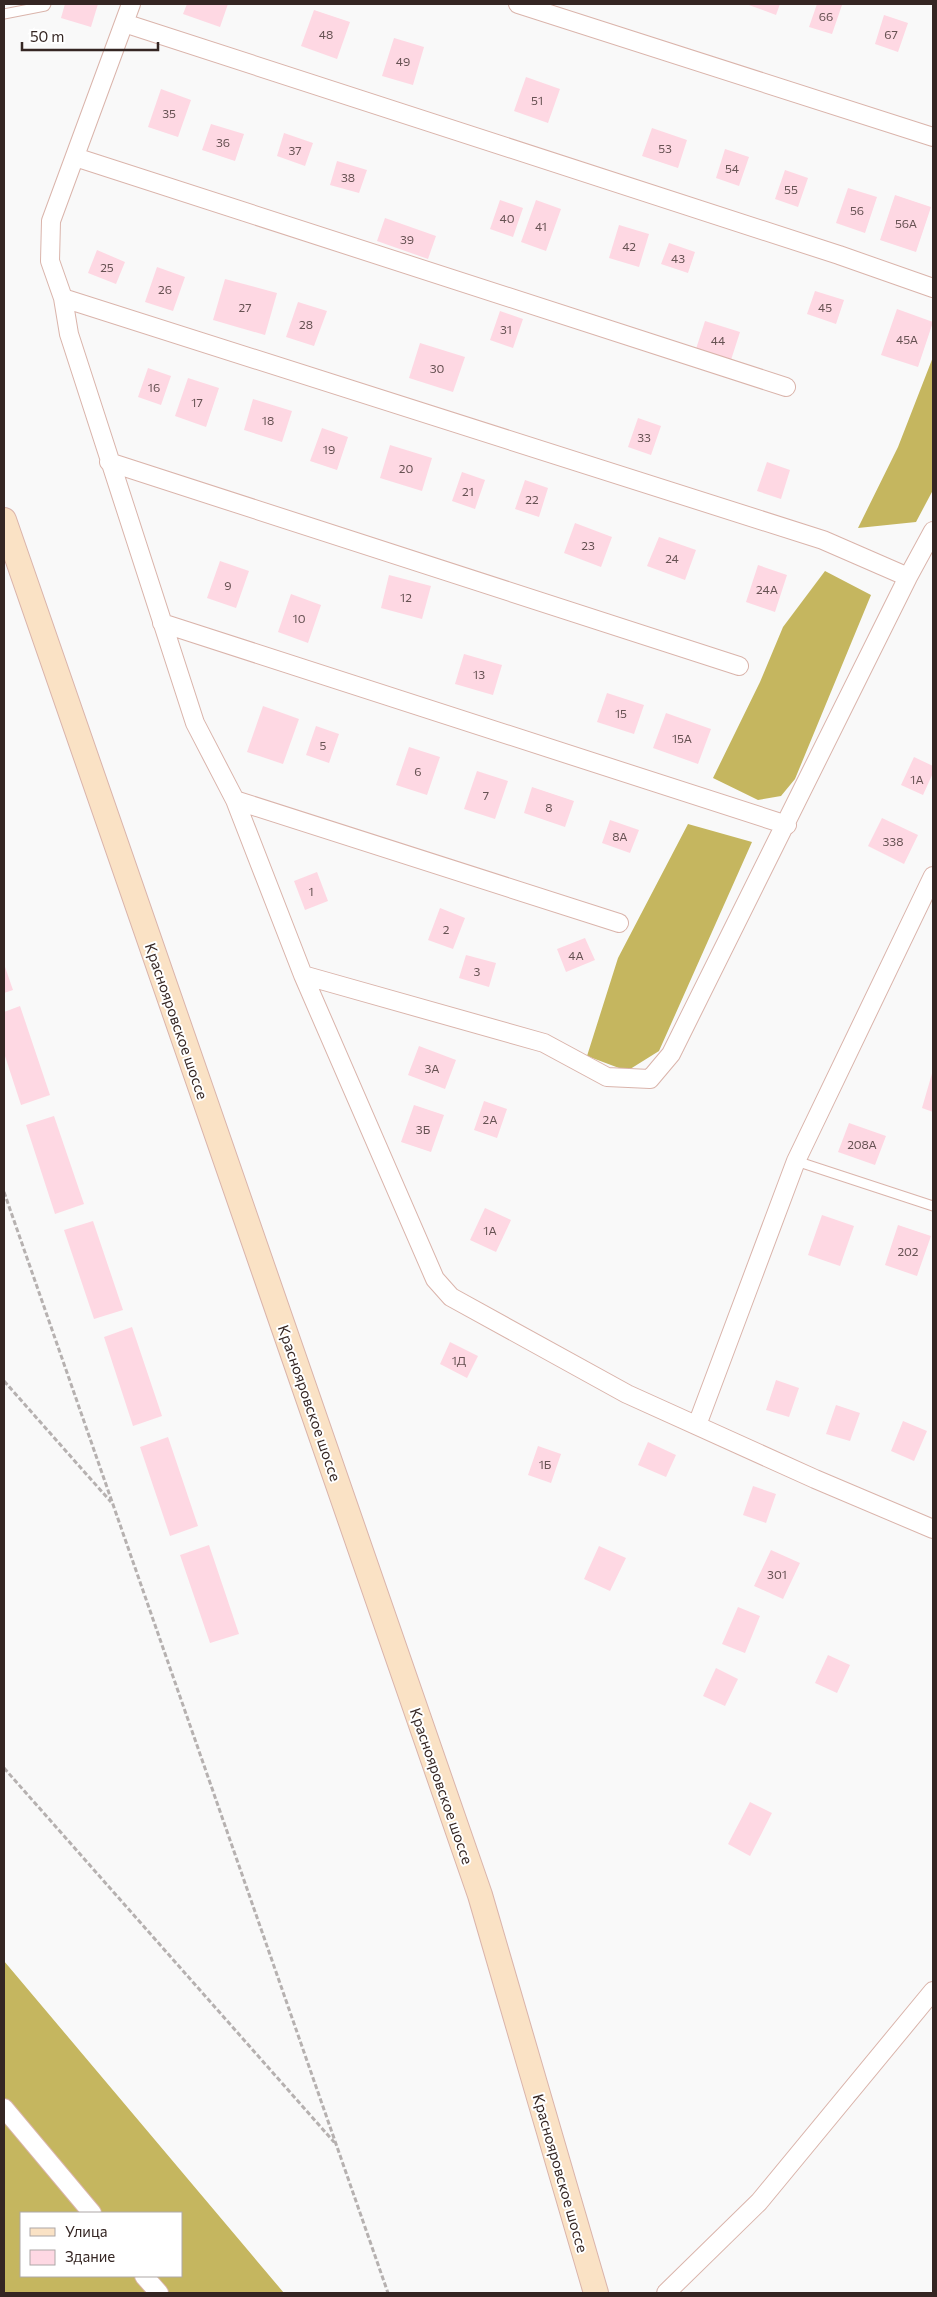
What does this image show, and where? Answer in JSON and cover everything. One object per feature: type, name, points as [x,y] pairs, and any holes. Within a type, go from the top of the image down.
[{"type":"street","points":[[131,4],[51,221],[50,261],[63,298],[69,334],[109,462],[195,723],[234,800],[303,975],[435,1279],[450,1297],[627,1394],[815,1479],[933,1529]]},
{"type":"street","points":[[518,4],[933,136]]},
{"type":"street","points":[[124,23],[839,255],[933,288]]},
{"type":"street","points":[[75,157],[786,387]]},
{"type":"street","points":[[63,298],[823,540],[908,577]]},
{"type":"street","points":[[109,462],[739,666]]},
{"type":"street","name":"Краснояровское шоссе","points":[[4,520],[480,1895],[596,2293]]},
{"type":"street","points":[[303,975],[544,1043],[607,1077],[650,1079],[671,1054],[908,577],[933,531]]},
{"type":"street","points":[[162,622],[786,825]]},
{"type":"street","points":[[234,800],[619,923]]},
{"type":"street","points":[[697,1425],[796,1161],[933,876]]},
{"type":"street","points":[[666,2293],[759,2202],[933,1991]]},
{"type":"street","points":[[4,2108],[91,2212]]},
{"type":"street","points":[[145,2277],[159,2293]]},
{"type":"lane","points":[[4,14],[45,6],[46,4]]},
{"type":"lane","points":[[796,1161],[933,1206]]},
{"type":"path","points":[[4,1192],[388,2293]]},
{"type":"path","points":[[4,1381],[113,1505]]},
{"type":"path","points":[[4,1768],[336,2144]]},
{"type":"shaded area","points":[[933,357],[933,490],[916,522],[858,528],[898,447]]},
{"type":"shaded area","points":[[825,571],[871,595],[795,779],[781,796],[758,800],[713,778],[760,682],[783,627]]},
{"type":"shaded area","points":[[688,824],[752,842],[659,1051],[627,1071],[587,1056],[618,958]]},
{"type":"shaded area","points":[[4,1961],[284,2293],[4,2293]]},
{"type":"building","points":[[65,4],[98,4],[91,27],[61,18]]},
{"type":"building","points":[[187,4],[228,4],[220,27],[183,14]]},
{"type":"building","points":[[746,4],[780,4],[776,15]]},
{"type":"building","points":[[817,4],[842,5],[832,34],[809,27]]},
{"type":"building","points":[[314,10],[350,22],[337,59],[301,46]]},
{"type":"building","points":[[884,15],[908,23],[898,52],[875,44]]},
{"type":"building","points":[[394,38],[424,47],[413,85],[382,76]]},
{"type":"building","points":[[526,77],[560,89],[548,123],[514,111]]},
{"type":"building","points":[[161,89],[191,100],[178,137],[148,127]]},
{"type":"building","points":[[211,124],[244,134],[235,161],[202,150]]},
{"type":"building","points":[[652,128],[687,140],[678,168],[642,156]]},
{"type":"building","points":[[284,133],[313,143],[305,166],[277,156]]},
{"type":"building","points":[[725,149],[749,157],[739,186],[716,178]]},
{"type":"building","points":[[337,161],[367,170],[359,193],[330,185]]},
{"type":"building","points":[[785,170],[808,178],[798,207],[775,199]]},
{"type":"building","points":[[848,188],[877,197],[865,233],[836,223]]},
{"type":"building","points":[[895,195],[931,207],[916,252],[880,240]]},
{"type":"building","points":[[500,200],[523,208],[513,237],[490,229]]},
{"type":"building","points":[[536,200],[561,209],[546,251],[521,242]]},
{"type":"building","points":[[385,218],[436,236],[428,259],[377,241]]},
{"type":"building","points":[[619,225],[649,234],[639,267],[609,258]]},
{"type":"building","points":[[669,243],[695,252],[688,273],[661,264]]},
{"type":"building","points":[[97,250],[125,262],[116,284],[88,273]]},
{"type":"building","points":[[157,267],[185,277],[173,311],[145,302]]},
{"type":"building","points":[[225,279],[277,293],[265,335],[213,320]]},
{"type":"building","points":[[815,291],[844,300],[836,324],[807,314]]},
{"type":"building","points":[[298,302],[327,311],[314,346],[286,337]]},
{"type":"building","points":[[897,309],[933,322],[918,367],[881,355]]},
{"type":"building","points":[[500,311],[523,319],[513,348],[490,340]]},
{"type":"building","points":[[705,321],[740,332],[731,360],[696,349]]},
{"type":"building","points":[[420,343],[465,357],[453,392],[409,378]]},
{"type":"building","points":[[148,368],[171,376],[161,405],[138,397]]},
{"type":"building","points":[[188,378],[219,388],[206,427],[175,416]]},
{"type":"building","points":[[253,399],[292,411],[282,442],[244,430]]},
{"type":"building","points":[[638,418],[661,426],[651,455],[628,447]]},
{"type":"building","points":[[322,428],[348,437],[337,470],[310,461]]},
{"type":"building","points":[[390,445],[432,458],[422,491],[380,478]]},
{"type":"building","points":[[767,462],[790,470],[781,499],[757,491]]},
{"type":"building","points":[[462,472],[485,480],[475,509],[452,501]]},
{"type":"building","points":[[525,480],[548,488],[539,517],[515,509]]},
{"type":"building","points":[[575,523],[612,537],[601,567],[564,553]]},
{"type":"building","points":[[659,537],[696,550],[685,580],[647,566]]},
{"type":"building","points":[[220,561],[249,571],[236,608],[207,598]]},
{"type":"building","points":[[758,565],[787,575],[775,612],[746,602]]},
{"type":"building","points":[[389,575],[431,586],[422,619],[381,608]]},
{"type":"building","points":[[291,594],[321,605],[308,643],[278,632]]},
{"type":"building","points":[[464,654],[502,665],[493,695],[455,684]]},
{"type":"building","points":[[607,693],[644,705],[634,734],[597,722]]},
{"type":"building","points":[[263,706],[299,719],[283,764],[247,752]]},
{"type":"building","points":[[666,713],[711,729],[698,764],[653,748]]},
{"type":"building","points":[[316,726],[339,734],[329,763],[306,755]]},
{"type":"building","points":[[409,747],[440,757],[427,795],[396,785]]},
{"type":"building","points":[[914,757],[933,766],[933,773],[923,795],[901,785]]},
{"type":"building","points":[[477,771],[508,781],[495,819],[464,809]]},
{"type":"building","points":[[532,787],[574,801],[565,827],[524,813]]},
{"type":"building","points":[[882,818],[918,835],[904,864],[868,846]]},
{"type":"building","points":[[610,820],[639,830],[630,853],[602,843]]},
{"type":"building","points":[[317,872],[328,901],[305,910],[294,881]]},
{"type":"building","points":[[440,908],[465,918],[453,949],[428,940]]},
{"type":"building","points":[[585,938],[595,960],[566,972],[557,949]]},
{"type":"building","points":[[466,955],[496,963],[489,987],[459,978]]},
{"type":"building","points":[[4,964],[13,990],[4,993]]},
{"type":"building","points":[[20,1006],[50,1095],[21,1105],[4,1053],[4,1012]]},
{"type":"building","points":[[419,1046],[456,1060],[445,1089],[408,1075]]},
{"type":"building","points":[[933,1070],[933,1112],[922,1108]]},
{"type":"building","points":[[484,1101],[507,1109],[497,1138],[474,1130]]},
{"type":"building","points":[[414,1105],[444,1115],[431,1152],[401,1142]]},
{"type":"building","points":[[54,1116],[84,1204],[55,1214],[26,1125]]},
{"type":"building","points":[[849,1123],[886,1136],[875,1165],[838,1152]]},
{"type":"building","points":[[485,1208],[511,1220],[496,1252],[470,1240]]},
{"type":"building","points":[[822,1215],[854,1226],[840,1266],[808,1255]]},
{"type":"building","points":[[93,1221],[123,1310],[94,1319],[64,1230]]},
{"type":"building","points":[[898,1225],[931,1236],[917,1276],[885,1265]]},
{"type":"building","points":[[132,1327],[162,1416],[133,1426],[104,1337]]},
{"type":"building","points":[[450,1342],[478,1356],[467,1378],[440,1364]]},
{"type":"building","points":[[776,1380],[799,1388],[789,1417],[766,1410]]},
{"type":"building","points":[[836,1405],[860,1413],[850,1441],[826,1434]]},
{"type":"building","points":[[903,1421],[927,1431],[914,1461],[891,1451]]},
{"type":"building","points":[[168,1437],[198,1526],[170,1536],[140,1447]]},
{"type":"building","points":[[648,1442],[676,1455],[666,1477],[638,1465]]},
{"type":"building","points":[[538,1446],[561,1454],[551,1483],[528,1475]]},
{"type":"building","points":[[753,1486],[776,1494],[766,1523],[743,1515]]},
{"type":"building","points":[[209,1545],[239,1634],[210,1643],[180,1555]]},
{"type":"building","points":[[599,1546],[626,1558],[610,1591],[584,1579]]},
{"type":"building","points":[[771,1550],[800,1563],[783,1599],[754,1586]]},
{"type":"building","points":[[738,1607],[760,1616],[745,1653],[722,1644]]},
{"type":"building","points":[[828,1655],[850,1665],[837,1693],[815,1683]]},
{"type":"building","points":[[716,1668],[738,1679],[725,1706],[703,1696]]},
{"type":"building","points":[[750,1802],[772,1813],[750,1856],[728,1844]]}]
